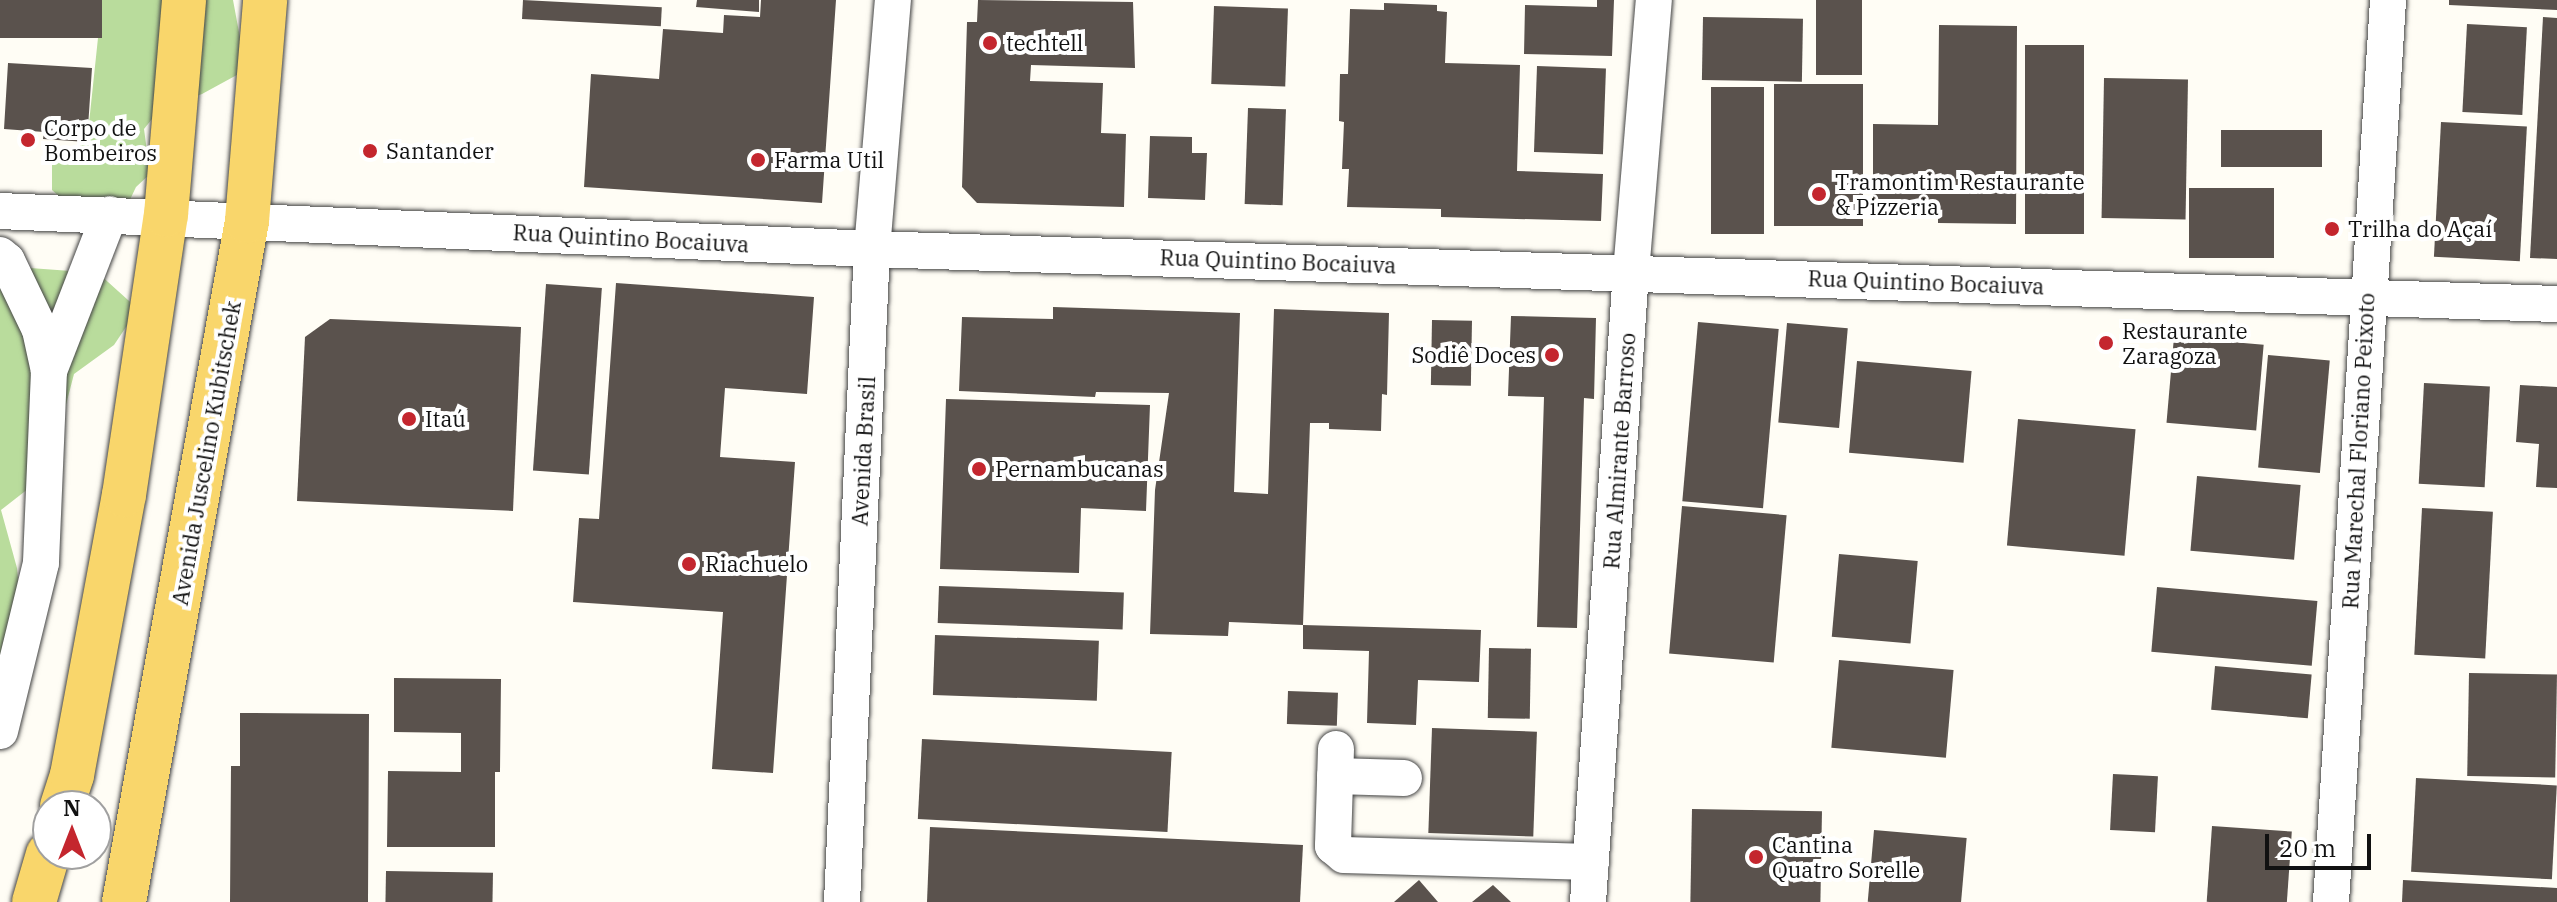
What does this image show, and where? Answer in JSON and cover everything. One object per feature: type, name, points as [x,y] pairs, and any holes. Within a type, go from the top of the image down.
[{"type":"main road","points":[[67,790],[124,495],[166,215],[184,0]]},
{"type":"main road","name":"Avenida Juscelino Kubitschek","points":[[124,902],[247,221],[265,0]]},
{"type":"main road","points":[[34,902],[43,870]]},
{"type":"street","name":"Avenida Brasil","points":[[842,902],[872,249],[893,0]]},
{"type":"street","name":"Rua Almirante Barroso","points":[[1588,902],[1631,272],[1654,0]]},
{"type":"street","name":"Rua Marechal Floriano Peixoto","points":[[2331,902],[2388,0]]},
{"type":"street","name":"Rua Quintino Bocaiuva","points":[[0,211],[166,215],[872,249],[2557,304]]},
{"type":"street","points":[[49,371],[110,214]]},
{"type":"street","points":[[0,255],[7,261],[40,330],[49,371],[41,563],[0,731]]},
{"type":"street","points":[[1404,778],[1336,762],[1333,846],[1344,855],[1591,862]]},
{"type":"green space","points":[[102,0],[233,0],[246,70],[202,94],[160,109],[144,129],[150,174],[136,187],[127,206],[75,211],[52,190],[52,160],[87,142]]},
{"type":"green space","points":[[30,268],[98,273],[138,309],[114,345],[74,374],[62,420],[33,485],[1,510],[17,568],[23,628],[0,698],[0,272]]},
{"type":"building","points":[[0,0],[102,0],[102,38],[0,38]]},
{"type":"building","points":[[523,0],[662,7],[661,26],[522,19]]},
{"type":"building","points":[[697,0],[759,0],[759,12],[696,7]]},
{"type":"building","points":[[761,0],[836,0],[822,203],[584,187],[591,74],[659,79],[663,29],[723,33],[724,15],[760,17]]},
{"type":"building","points":[[978,0],[1133,2],[1135,68],[1031,65],[1030,81],[1103,83],[1101,133],[1126,134],[1124,207],[977,203],[962,187],[967,22],[977,22]]},
{"type":"building","points":[[1597,0],[1614,0],[1612,56],[1524,54],[1525,5],[1597,7]]},
{"type":"building","points":[[1816,0],[1862,0],[1862,75],[1816,75]]},
{"type":"building","points":[[2449,0],[2557,0],[2557,10],[2449,5]]},
{"type":"building","points":[[1384,3],[1437,5],[1437,11],[1447,12],[1445,63],[1520,65],[1517,171],[1603,174],[1601,221],[1441,217],[1441,209],[1347,207],[1349,169],[1342,169],[1344,122],[1339,121],[1340,74],[1348,74],[1350,9],[1384,10]]},
{"type":"building","points":[[1214,6],[1288,9],[1285,87],[1211,84]]},
{"type":"building","points":[[1703,17],[1803,19],[1802,82],[1702,80]]},
{"type":"building","points":[[2543,17],[2557,18],[2557,259],[2530,258]]},
{"type":"building","points":[[2467,24],[2527,27],[2522,115],[2462,112]]},
{"type":"building","points":[[1939,25],[2017,26],[2016,224],[1938,223],[1938,217],[1873,217],[1873,124],[1938,125]]},
{"type":"building","points":[[2025,45],[2084,45],[2084,234],[2025,234]]},
{"type":"building","points":[[8,63],[92,68],[87,142],[43,139],[44,132],[4,129]]},
{"type":"building","points":[[1537,66],[1606,68],[1603,154],[1534,152]]},
{"type":"building","points":[[2104,78],[2188,79],[2186,219],[2102,218]]},
{"type":"building","points":[[1774,84],[1863,84],[1863,226],[1774,226]]},
{"type":"building","points":[[1711,87],[1764,87],[1764,234],[1711,234]]},
{"type":"building","points":[[1248,108],[1286,109],[1283,205],[1245,204]]},
{"type":"building","points":[[2441,122],[2527,127],[2520,261],[2434,257]]},
{"type":"building","points":[[2221,130],[2322,130],[2322,167],[2221,167]]},
{"type":"building","points":[[1150,136],[1192,137],[1192,153],[1207,153],[1205,200],[1148,198]]},
{"type":"building","points":[[2189,188],[2274,188],[2274,258],[2189,258]]},
{"type":"building","points":[[616,283],[814,297],[807,394],[725,388],[720,457],[795,462],[773,773],[712,769],[723,612],[573,602],[579,518],[599,519]]},
{"type":"building","points":[[546,284],[602,288],[589,474],[533,471]]},
{"type":"building","points":[[1053,307],[1240,313],[1234,492],[1268,494],[1274,309],[1389,313],[1387,395],[1382,394],[1381,431],[1329,429],[1329,423],[1310,423],[1303,625],[1229,622],[1228,636],[1150,634],[1155,490],[1169,393],[1096,392],[1095,397],[959,391],[962,317],[1053,319]]},
{"type":"building","points":[[1511,316],[1596,318],[1594,399],[1584,398],[1577,628],[1537,627],[1544,397],[1508,396]]},
{"type":"building","name":"Itaú","points":[[330,319],[521,327],[513,511],[297,501],[305,337]]},
{"type":"building","points":[[1432,320],[1472,321],[1471,386],[1431,385]]},
{"type":"building","points":[[1698,322],[1779,329],[1763,508],[1682,501]]},
{"type":"building","points":[[1787,323],[1848,328],[1839,428],[1778,423]]},
{"type":"building","points":[[2174,337],[2264,345],[2256,431],[2167,423]]},
{"type":"building","points":[[2268,355],[2330,360],[2320,473],[2258,468]]},
{"type":"building","points":[[1857,361],[1972,371],[1964,463],[1849,453]]},
{"type":"building","points":[[2424,383],[2490,386],[2485,487],[2419,484]]},
{"type":"building","points":[[2520,385],[2557,387],[2557,488],[2536,487],[2539,444],[2516,442]]},
{"type":"building","points":[[946,399],[1150,405],[1146,511],[1081,508],[1079,573],[940,569]]},
{"type":"building","points":[[2018,419],[2136,429],[2124,556],[2007,546]]},
{"type":"building","points":[[2197,476],[2301,485],[2294,560],[2190,551]]},
{"type":"building","points":[[1682,506],[1787,515],[1774,663],[1669,653]]},
{"type":"building","points":[[2422,508],[2493,512],[2485,659],[2414,655]]},
{"type":"building","points":[[1839,554],[1918,561],[1910,644],[1832,637]]},
{"type":"building","points":[[939,586],[1124,592],[1123,629],[938,623]]},
{"type":"building","points":[[2157,587],[2317,601],[2312,666],[2151,652]]},
{"type":"building","points":[[1303,625],[1481,630],[1479,682],[1418,680],[1416,725],[1367,723],[1369,651],[1303,649]]},
{"type":"building","points":[[935,635],[1099,641],[1097,701],[933,695]]},
{"type":"building","points":[[1489,648],[1531,649],[1530,719],[1488,718]]},
{"type":"building","points":[[1839,660],[1954,670],[1946,758],[1831,748]]},
{"type":"building","points":[[2215,666],[2312,674],[2308,718],[2211,710]]},
{"type":"building","points":[[2469,673],[2557,675],[2555,778],[2467,776]]},
{"type":"building","points":[[394,678],[501,679],[500,772],[495,772],[495,847],[387,847],[388,771],[461,772],[461,733],[394,732]]},
{"type":"building","points":[[1288,691],[1338,693],[1337,726],[1287,724]]},
{"type":"building","points":[[240,713],[369,714],[368,902],[230,902],[231,766],[240,766]]},
{"type":"building","points":[[1432,728],[1537,732],[1533,837],[1428,833]]},
{"type":"building","points":[[922,739],[1172,752],[1167,832],[918,819]]},
{"type":"building","points":[[2113,774],[2158,776],[2155,832],[2110,830]]},
{"type":"building","points":[[2416,778],[2557,785],[2552,879],[2411,872]]},
{"type":"building","name":"Cantina Quatro Sorelle","points":[[1692,809],[1822,811],[1820,902],[1690,902]]},
{"type":"building","points":[[2212,826],[2292,832],[2287,902],[2207,902]]},
{"type":"building","points":[[930,827],[1303,845],[1300,902],[927,902]]},
{"type":"building","points":[[1874,830],[1967,838],[1961,902],[1868,902]]},
{"type":"building","points":[[386,871],[493,873],[492,902],[385,902]]},
{"type":"building","points":[[1419,880],[1438,902],[1394,902]]},
{"type":"building","points":[[2403,880],[2557,888],[2557,902],[2402,902]]},
{"type":"building","points":[[1493,885],[1511,902],[1472,902]]},
{"type":"place","name":"techtell","points":[[990,43]]},
{"type":"place","name":"Corpo de Bombeiros","points":[[28,140]]},
{"type":"place","name":"Santander","points":[[370,151]]},
{"type":"place","name":"Farma Util","points":[[758,160]]},
{"type":"place","name":"Tramontim Restaurante & Pizzeria","points":[[1819,194]]},
{"type":"place","name":"Trilha do Açaí","points":[[2332,229]]},
{"type":"place","name":"Restaurante Zaragoza","points":[[2106,343]]},
{"type":"place","name":"Sodiê Doces","points":[[1552,355]]},
{"type":"place","name":"Itaú","points":[[409,419]]},
{"type":"place","name":"Pernambucanas","points":[[979,469]]},
{"type":"place","name":"Riachuelo","points":[[689,564]]},
{"type":"place","name":"Cantina Quatro Sorelle","points":[[1756,857]]}]
